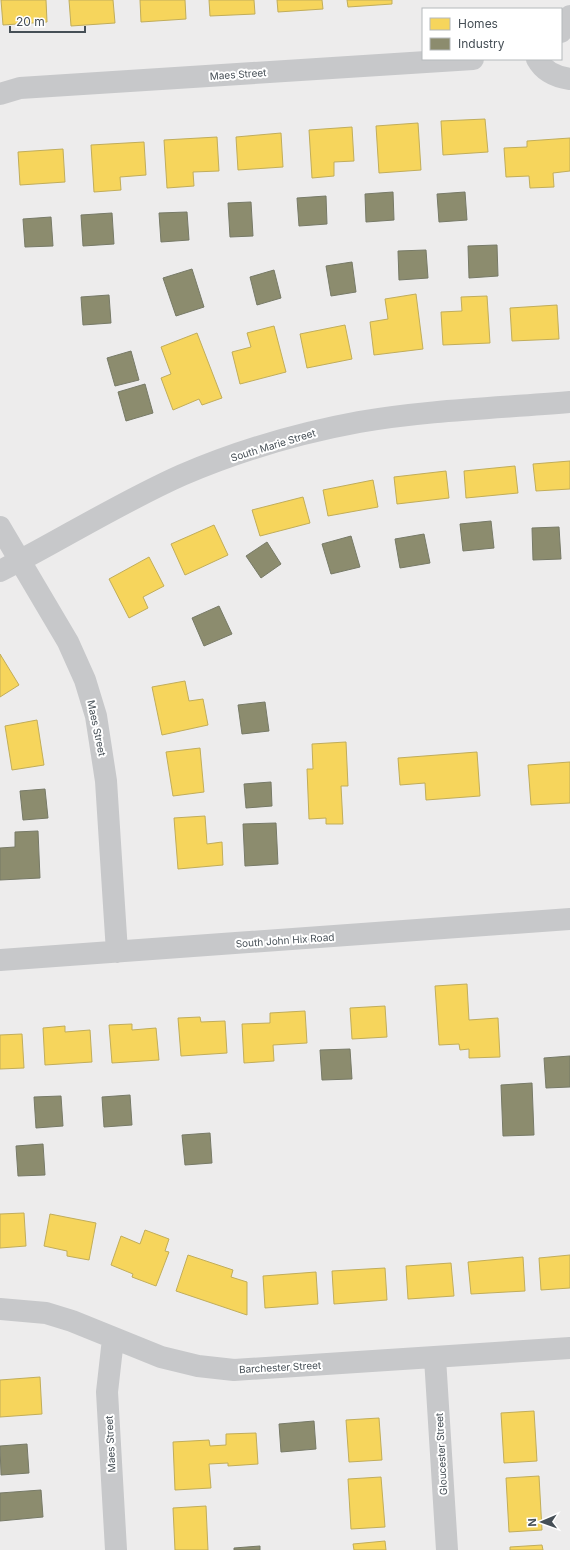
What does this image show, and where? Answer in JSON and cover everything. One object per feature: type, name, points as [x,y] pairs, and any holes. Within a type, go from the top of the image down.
[{"type":"street","points":[[562,30],[570,16]]},
{"type":"street","name":"Maes Street","points":[[1,91],[20,88],[457,60]]},
{"type":"street","points":[[538,60],[546,71],[561,78],[570,79]]},
{"type":"street","name":"South Marie Street","points":[[0,571],[83,525],[182,475],[242,453],[302,435],[359,422],[420,413],[570,402]]},
{"type":"street","name":"Maes Street","points":[[0,526],[19,561],[68,642],[85,680],[96,716],[106,781],[117,952]]},
{"type":"street","name":"South John Hix Road","points":[[0,960],[570,919]]},
{"type":"street","name":"Barchester Street","points":[[0,1309],[46,1313],[72,1320],[113,1339],[176,1360],[198,1366],[234,1370],[570,1348]]},
{"type":"street","name":"Maes Street","points":[[113,1339],[107,1392],[116,1550]]},
{"type":"street","name":"Gloucester Street","points":[[435,1358],[447,1550]]},
{"type":"building: Homes","points":[[1,0],[46,0],[47,22],[3,25]]},
{"type":"building: Homes","points":[[69,0],[113,0],[115,23],[71,26]]},
{"type":"building: Homes","points":[[140,0],[185,0],[186,19],[141,22]]},
{"type":"building: Homes","points":[[209,0],[254,0],[255,14],[210,16]]},
{"type":"building: Homes","points":[[277,0],[322,0],[323,9],[278,12]]},
{"type":"building: Homes","points":[[347,0],[392,0],[392,4],[348,7]]},
{"type":"building: Homes","points":[[485,119],[488,152],[443,155],[441,121]]},
{"type":"building: Homes","points":[[418,123],[421,170],[379,173],[376,126]]},
{"type":"building: Homes","points":[[352,127],[354,161],[334,162],[334,176],[312,178],[309,130]]},
{"type":"building: Homes","points":[[281,133],[283,167],[238,170],[236,137]]},
{"type":"building: Homes","points":[[217,137],[219,171],[193,172],[194,186],[167,188],[164,140]]},
{"type":"building: Homes","points":[[570,138],[570,171],[553,173],[554,187],[530,188],[529,176],[506,177],[504,148],[527,147],[527,141]]},
{"type":"building: Homes","points":[[144,142],[146,175],[120,177],[121,190],[94,192],[91,145]]},
{"type":"building: Homes","points":[[63,149],[65,182],[20,185],[18,152]]},
{"type":"building: Homes","points":[[416,294],[423,349],[374,355],[370,322],[388,319],[385,299]]},
{"type":"building: Homes","points":[[487,296],[490,343],[443,345],[441,312],[462,311],[461,297]]},
{"type":"building: Homes","points":[[557,305],[559,339],[512,341],[510,308]]},
{"type":"building: Homes","points":[[345,325],[352,359],[307,368],[300,334]]},
{"type":"building: Homes","points":[[274,326],[286,372],[240,384],[232,352],[251,347],[247,333]]},
{"type":"building: Homes","points":[[197,333],[222,398],[202,405],[199,399],[173,410],[161,378],[171,374],[161,347]]},
{"type":"building: Homes","points":[[570,461],[570,489],[536,491],[533,464]]},
{"type":"building: Homes","points":[[515,466],[518,493],[466,498],[464,471]]},
{"type":"building: Homes","points":[[446,471],[449,498],[397,504],[394,477]]},
{"type":"building: Homes","points":[[373,480],[378,507],[328,516],[323,490]]},
{"type":"building: Homes","points":[[303,497],[310,523],[260,536],[252,510]]},
{"type":"building: Homes","points":[[214,525],[228,555],[185,575],[171,544]]},
{"type":"building: Homes","points":[[149,557],[164,586],[143,597],[148,608],[129,618],[109,579]]},
{"type":"building: Homes","points":[[0,654],[19,685],[0,697]]},
{"type":"building: Homes","points":[[185,681],[189,701],[203,699],[208,725],[162,735],[152,687]]},
{"type":"building: Homes","points":[[37,720],[44,765],[12,770],[5,726]]},
{"type":"building: Homes","points":[[346,742],[348,786],[341,786],[343,824],[326,824],[326,818],[309,819],[307,769],[313,769],[312,744]]},
{"type":"building: Homes","points":[[200,748],[204,792],[173,796],[166,752]]},
{"type":"building: Homes","points":[[477,752],[480,796],[426,800],[425,783],[400,785],[398,758]]},
{"type":"building: Homes","points":[[570,762],[570,803],[531,805],[528,765]]},
{"type":"building: Homes","points":[[205,816],[207,844],[222,842],[223,865],[178,869],[174,818]]},
{"type":"building: Homes","points":[[467,984],[469,1020],[498,1018],[500,1057],[469,1058],[469,1049],[460,1050],[459,1044],[439,1045],[435,986]]},
{"type":"building: Homes","points":[[385,1006],[387,1037],[352,1039],[350,1008]]},
{"type":"building: Homes","points":[[305,1011],[307,1043],[273,1045],[274,1061],[244,1063],[242,1024],[270,1023],[270,1013]]},
{"type":"building: Homes","points":[[200,1017],[201,1022],[225,1021],[227,1053],[181,1056],[178,1018]]},
{"type":"building: Homes","points":[[132,1024],[132,1030],[156,1028],[159,1060],[112,1063],[109,1025]]},
{"type":"building: Homes","points":[[65,1026],[65,1032],[90,1030],[92,1062],[45,1065],[43,1028]]},
{"type":"building: Homes","points":[[22,1034],[24,1068],[0,1069],[0,1035]]},
{"type":"building: Homes","points":[[24,1213],[26,1246],[0,1248],[0,1214]]},
{"type":"building: Homes","points":[[50,1214],[96,1223],[89,1260],[67,1256],[67,1251],[44,1246]]},
{"type":"building: Homes","points":[[145,1230],[169,1239],[165,1251],[169,1252],[156,1286],[132,1277],[133,1274],[111,1265],[121,1236],[140,1244]]},
{"type":"building: Homes","points":[[188,1255],[233,1270],[231,1277],[247,1282],[247,1315],[176,1291]]},
{"type":"building: Homes","points":[[570,1255],[570,1288],[541,1290],[539,1258]]},
{"type":"building: Homes","points":[[523,1257],[525,1291],[471,1294],[468,1262]]},
{"type":"building: Homes","points":[[451,1263],[454,1296],[408,1299],[406,1266]]},
{"type":"building: Homes","points":[[385,1268],[387,1300],[334,1304],[332,1271]]},
{"type":"building: Homes","points":[[316,1272],[318,1304],[265,1308],[263,1276]]},
{"type":"building: Homes","points":[[40,1377],[42,1414],[0,1417],[0,1380]]},
{"type":"building: Homes","points":[[534,1411],[537,1461],[504,1463],[501,1413]]},
{"type":"building: Homes","points":[[379,1418],[382,1460],[349,1462],[346,1420]]},
{"type":"building: Homes","points":[[256,1433],[258,1464],[228,1466],[228,1463],[209,1464],[211,1488],[175,1490],[173,1442],[209,1440],[210,1446],[226,1445],[226,1434]]},
{"type":"building: Homes","points":[[539,1476],[542,1530],[509,1532],[506,1478]]},
{"type":"building: Homes","points":[[381,1477],[385,1527],[351,1529],[348,1479]]},
{"type":"building: Homes","points":[[206,1506],[208,1550],[175,1550],[173,1508]]},
{"type":"building: Homes","points":[[385,1541],[386,1550],[354,1550],[353,1544]]},
{"type":"building: Homes","points":[[542,1545],[543,1550],[510,1550],[510,1547]]},
{"type":"building: Industry","points":[[393,192],[394,220],[366,222],[365,194]]},
{"type":"building: Industry","points":[[465,192],[467,220],[439,222],[437,194]]},
{"type":"building: Industry","points":[[326,196],[327,224],[299,226],[297,198]]},
{"type":"building: Industry","points":[[251,202],[253,236],[230,237],[228,203]]},
{"type":"building: Industry","points":[[187,212],[189,240],[161,242],[159,213]]},
{"type":"building: Industry","points":[[112,213],[114,244],[83,246],[81,215]]},
{"type":"building: Industry","points":[[51,217],[53,246],[25,247],[23,219]]},
{"type":"building: Industry","points":[[497,245],[498,276],[469,278],[468,246]]},
{"type":"building: Industry","points":[[426,250],[428,278],[399,280],[398,251]]},
{"type":"building: Industry","points":[[352,262],[356,292],[331,296],[326,266]]},
{"type":"building: Industry","points":[[192,269],[204,307],[176,316],[163,278]]},
{"type":"building: Industry","points":[[274,270],[281,298],[257,305],[250,277]]},
{"type":"building: Industry","points":[[109,295],[111,323],[83,325],[81,297]]},
{"type":"building: Industry","points":[[131,351],[139,380],[115,386],[107,358]]},
{"type":"building: Industry","points":[[145,384],[153,413],[126,421],[118,392]]},
{"type":"building: Industry","points":[[491,521],[494,548],[463,551],[460,524]]},
{"type":"building: Industry","points":[[559,527],[561,559],[533,560],[532,528]]},
{"type":"building: Industry","points":[[424,534],[430,563],[400,568],[395,539]]},
{"type":"building: Industry","points":[[351,536],[360,567],[331,574],[322,544]]},
{"type":"building: Industry","points":[[267,542],[281,564],[261,578],[246,556]]},
{"type":"building: Industry","points":[[219,606],[232,634],[204,646],[192,618]]},
{"type":"building: Industry","points":[[265,702],[269,731],[242,734],[238,705]]},
{"type":"building: Industry","points":[[271,782],[272,806],[246,808],[244,784]]},
{"type":"building: Industry","points":[[45,789],[48,818],[23,820],[20,791]]},
{"type":"building: Industry","points":[[276,823],[278,864],[245,866],[243,824]]},
{"type":"building: Industry","points":[[38,831],[40,878],[0,880],[0,848],[15,847],[15,832]]},
{"type":"building: Industry","points":[[350,1049],[352,1079],[322,1080],[320,1050]]},
{"type":"building: Industry","points":[[570,1056],[570,1087],[546,1088],[544,1058]]},
{"type":"building: Industry","points":[[532,1083],[534,1135],[503,1136],[501,1085]]},
{"type":"building: Industry","points":[[130,1095],[132,1125],[104,1127],[102,1097]]},
{"type":"building: Industry","points":[[61,1096],[63,1126],[36,1128],[34,1097]]},
{"type":"building: Industry","points":[[210,1133],[212,1163],[185,1165],[182,1135]]},
{"type":"building: Industry","points":[[43,1144],[45,1175],[18,1176],[16,1146]]},
{"type":"building: Industry","points":[[314,1421],[316,1449],[281,1452],[279,1424]]},
{"type":"building: Industry","points":[[27,1444],[29,1473],[1,1475],[0,1446]]},
{"type":"building: Industry","points":[[41,1490],[43,1517],[0,1521],[0,1493]]},
{"type":"building: Industry","points":[[260,1546],[260,1550],[234,1550],[234,1548]]}]
